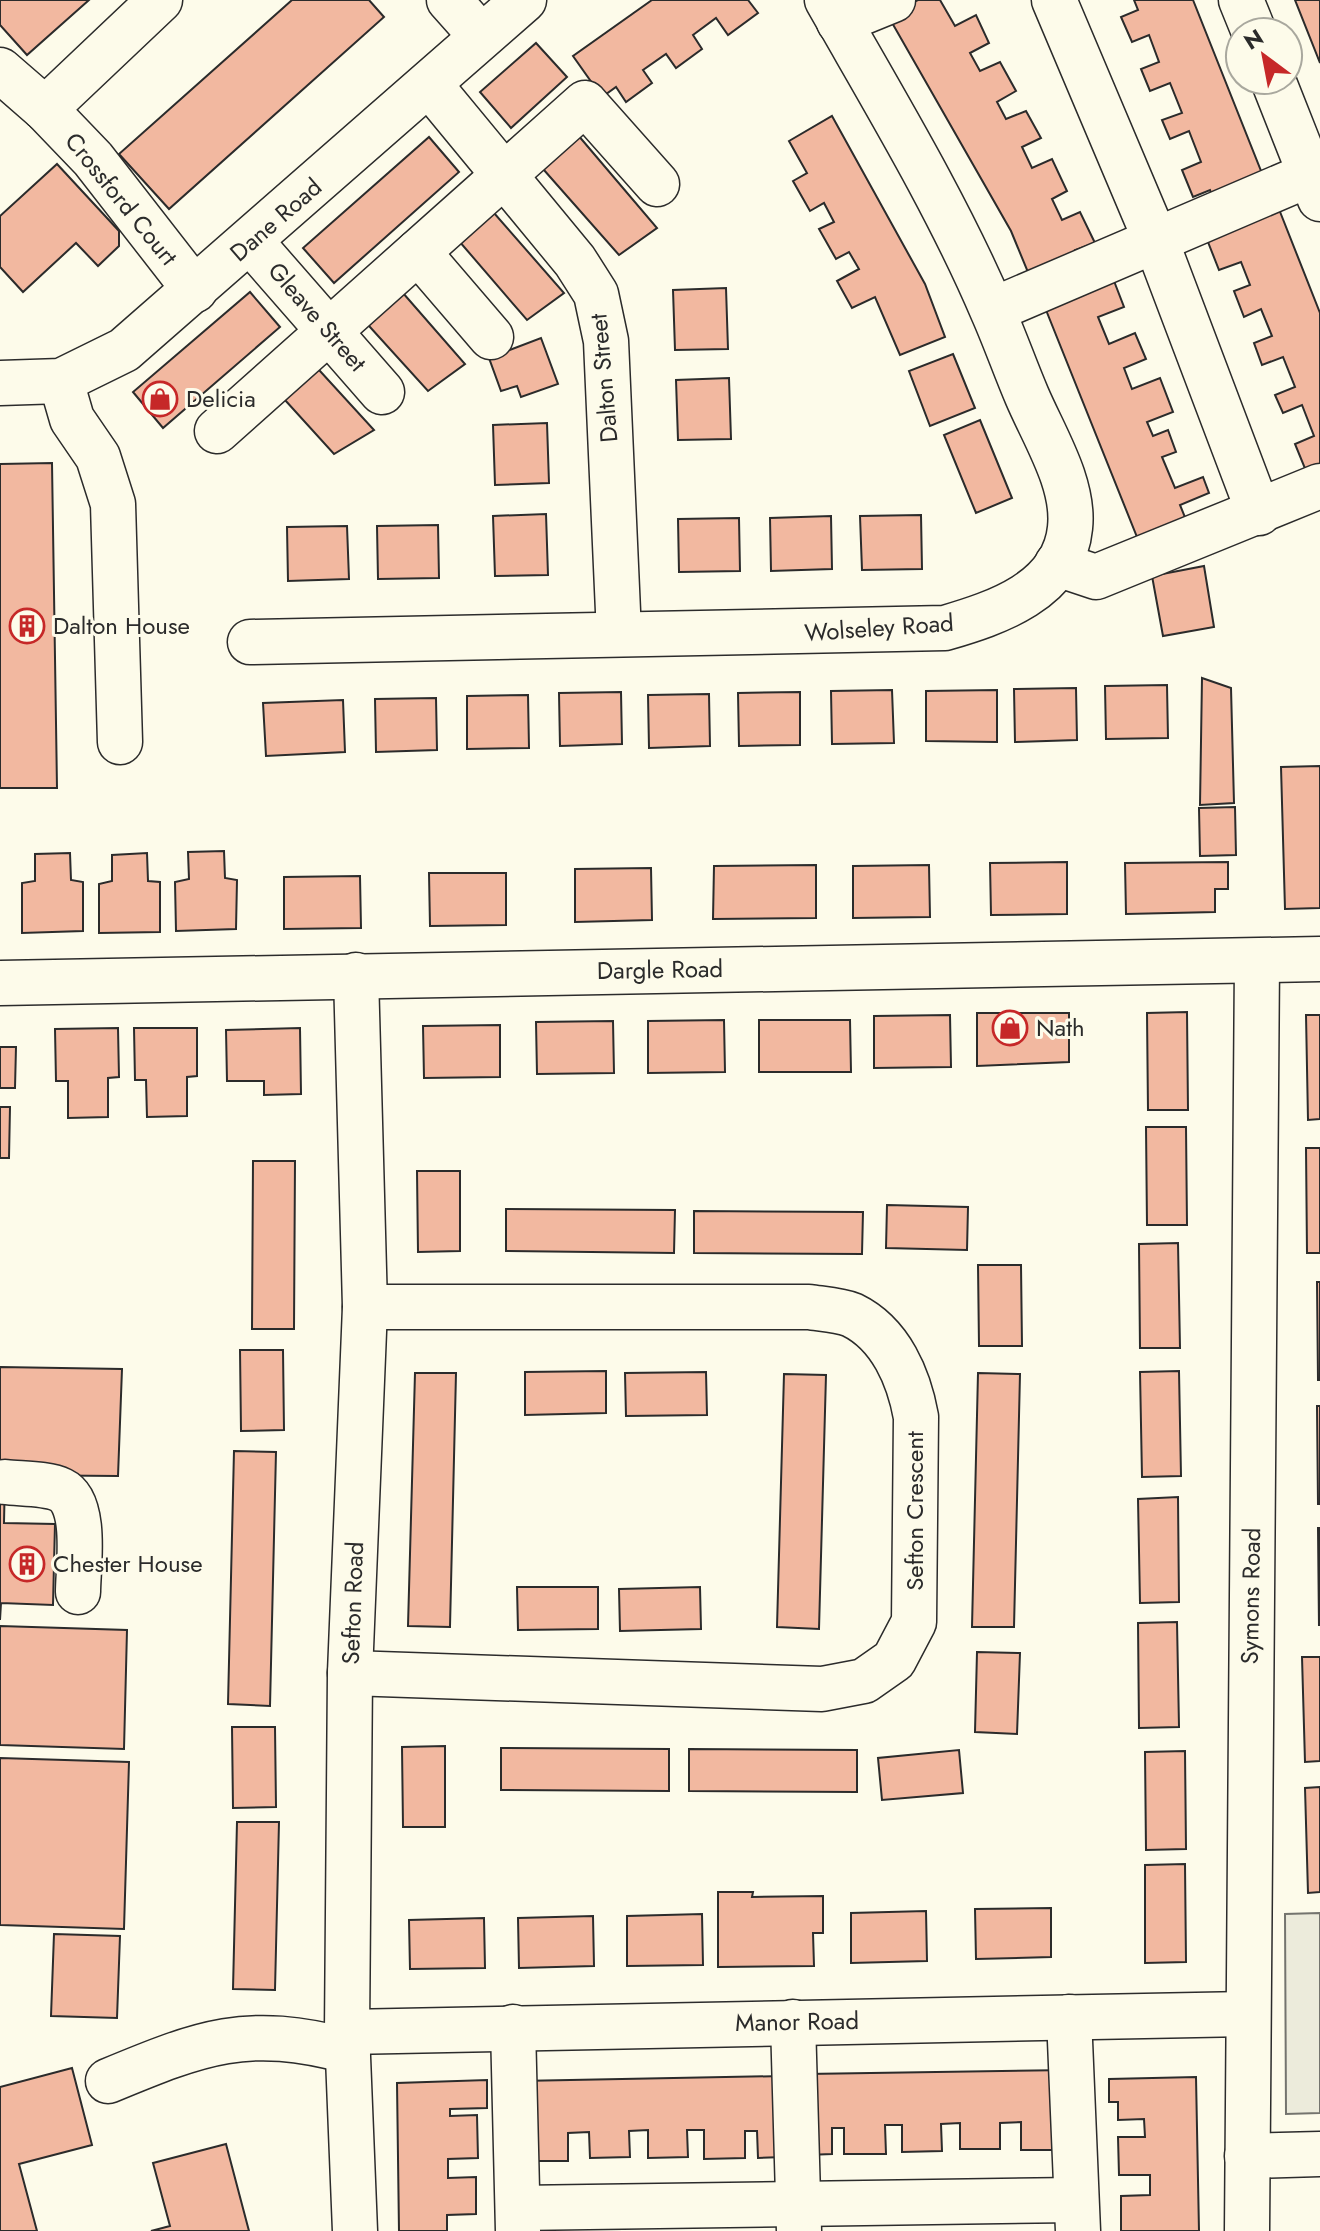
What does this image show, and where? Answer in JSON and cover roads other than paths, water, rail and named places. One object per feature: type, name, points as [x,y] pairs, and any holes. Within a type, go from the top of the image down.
[{"type":"street","points":[[45,109],[160,0]]},
{"type":"street","points":[[449,0],[481,36]]},
{"type":"street","name":"Dane Road","points":[[0,383],[61,381],[124,350],[524,0]]},
{"type":"street","points":[[833,11],[893,0]]},
{"type":"street","points":[[1054,0],[1156,241],[1259,513]]},
{"type":"street","name":"Wolseley Road","points":[[250,642],[945,628],[986,616],[1025,597],[1043,583],[1057,564],[1070,531],[1070,506],[993,310],[954,229],[833,11]]},
{"type":"street","name":"Crossford Court","points":[[0,70],[45,109],[93,159],[195,290]]},
{"type":"street","name":"Dalton Street","points":[[429,84],[575,261],[596,294],[606,341],[619,634]]},
{"type":"street","points":[[993,310],[1156,241],[1317,181],[1280,96]]},
{"type":"street","points":[[217,431],[585,103],[657,184]]},
{"type":"street","name":"Gleave Street","points":[[251,242],[382,392]]},
{"type":"street","points":[[418,252],[491,337]]},
{"type":"street","points":[[61,381],[72,419],[98,457],[113,504],[120,742]]},
{"type":"street","points":[[1057,564],[1096,577],[1320,486]]},
{"type":"street","name":"Dargle Road","points":[[0,983],[1320,959]]},
{"type":"street","name":"Symons Road","points":[[1247,2231],[1257,961]]},
{"type":"street","name":"Sefton Road","points":[[355,2231],[348,2042],[350,1673],[365,1307],[356,975]]},
{"type":"street","name":"Sefton Crescent","points":[[350,1673],[822,1689],[864,1681],[894,1660],[914,1622],[915,1598],[916,1417],[910,1384],[887,1343],[852,1315],[809,1307],[365,1307]]},
{"type":"street","points":[[5,1482],[62,1490],[72,1500],[79,1526],[78,1592]]},
{"type":"street","name":"Manor Road","points":[[108,2081],[161,2058],[226,2039],[272,2036],[348,2042],[513,2027],[1247,2014]]},
{"type":"street","points":[[513,2027],[518,2220],[1077,2215],[1069,2017]]},
{"type":"street","points":[[793,2022],[799,2217]]},
{"type":"street","points":[[1247,2156],[1320,2154]]},
{"type":"place","name":"Delicia","points":[[160,399]]},
{"type":"place","name":"Dalton House","points":[[27,626]]},
{"type":"place","name":"Nath","points":[[1010,1028]]},
{"type":"place","name":"Chester House","points":[[27,1564]]}]
